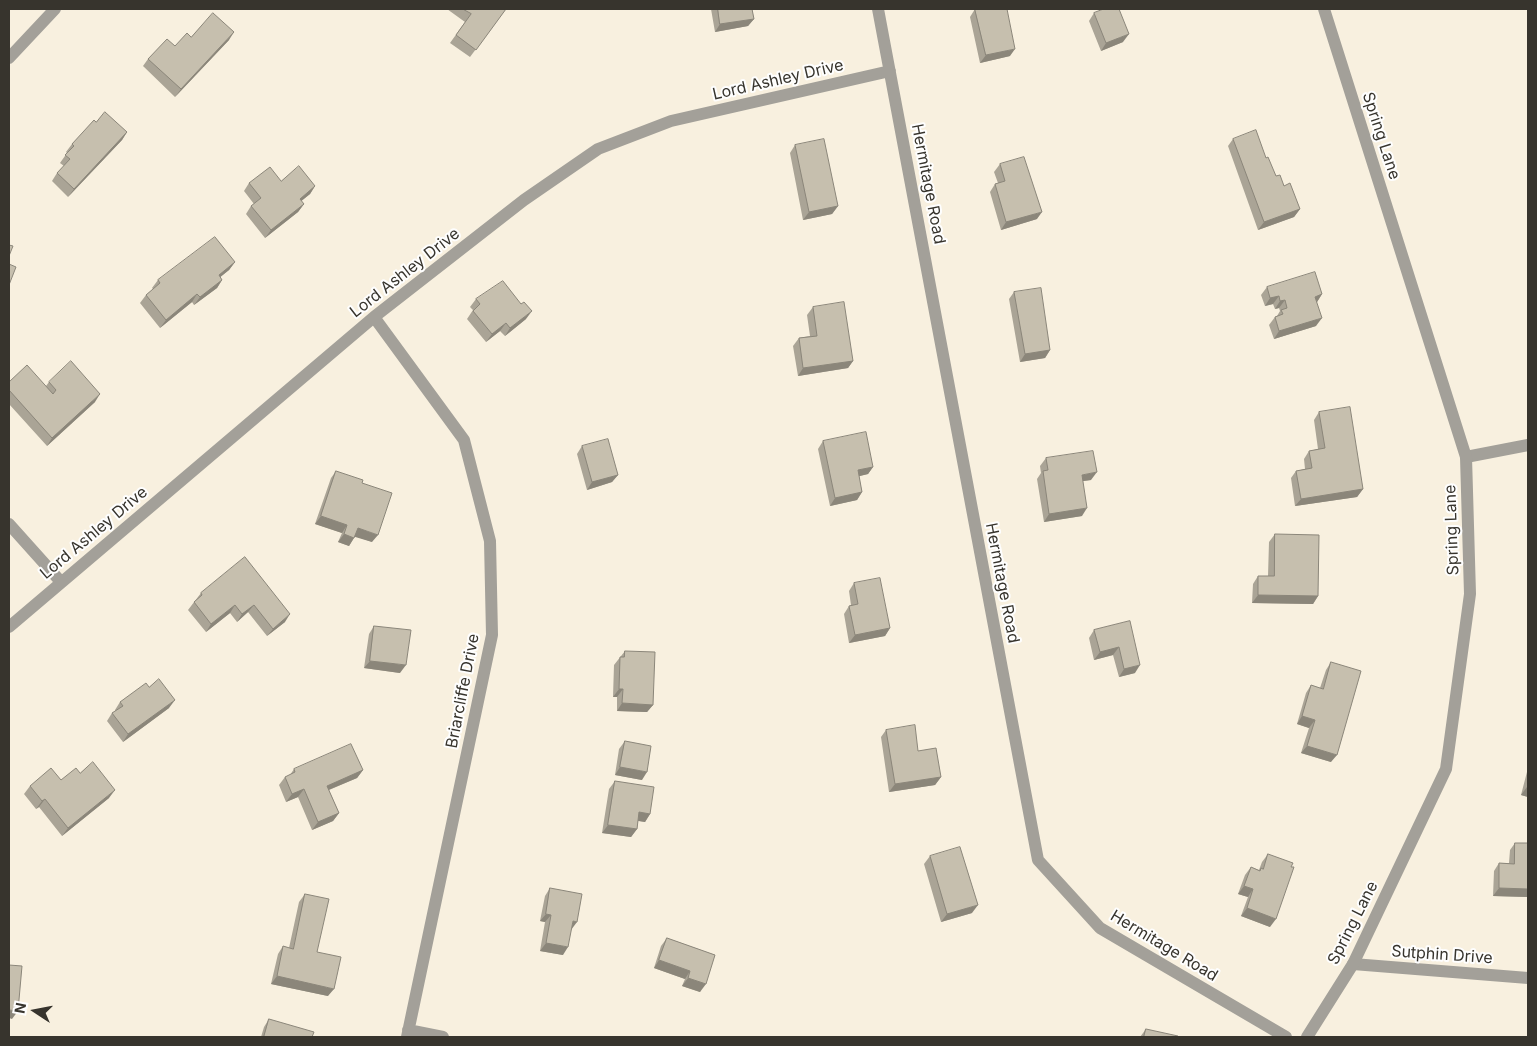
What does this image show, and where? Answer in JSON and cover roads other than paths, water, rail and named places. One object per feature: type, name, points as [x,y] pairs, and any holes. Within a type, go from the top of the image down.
[{"type":"street","points":[[10,53],[55,9]]},
{"type":"street","name":"Hermitage Road","points":[[878,9],[1038,860],[1100,928],[1286,1037]]},
{"type":"street","name":"Spring Lane","points":[[1307,1037],[1353,964],[1446,769],[1470,594],[1466,457],[1324,9]]},
{"type":"street","name":"Lord Ashley Drive","points":[[9,627],[374,317],[524,200],[598,149],[671,121],[890,71]]},
{"type":"street","name":"Briarcliffe Drive","points":[[374,317],[464,440],[490,541],[492,635],[407,1034]]},
{"type":"street","points":[[1466,457],[1528,445]]},
{"type":"street","points":[[9,524],[61,582]]},
{"type":"street","name":"Sutphin Drive","points":[[1353,964],[1528,978]]},
{"type":"street","points":[[407,1034],[443,1037]]}]
